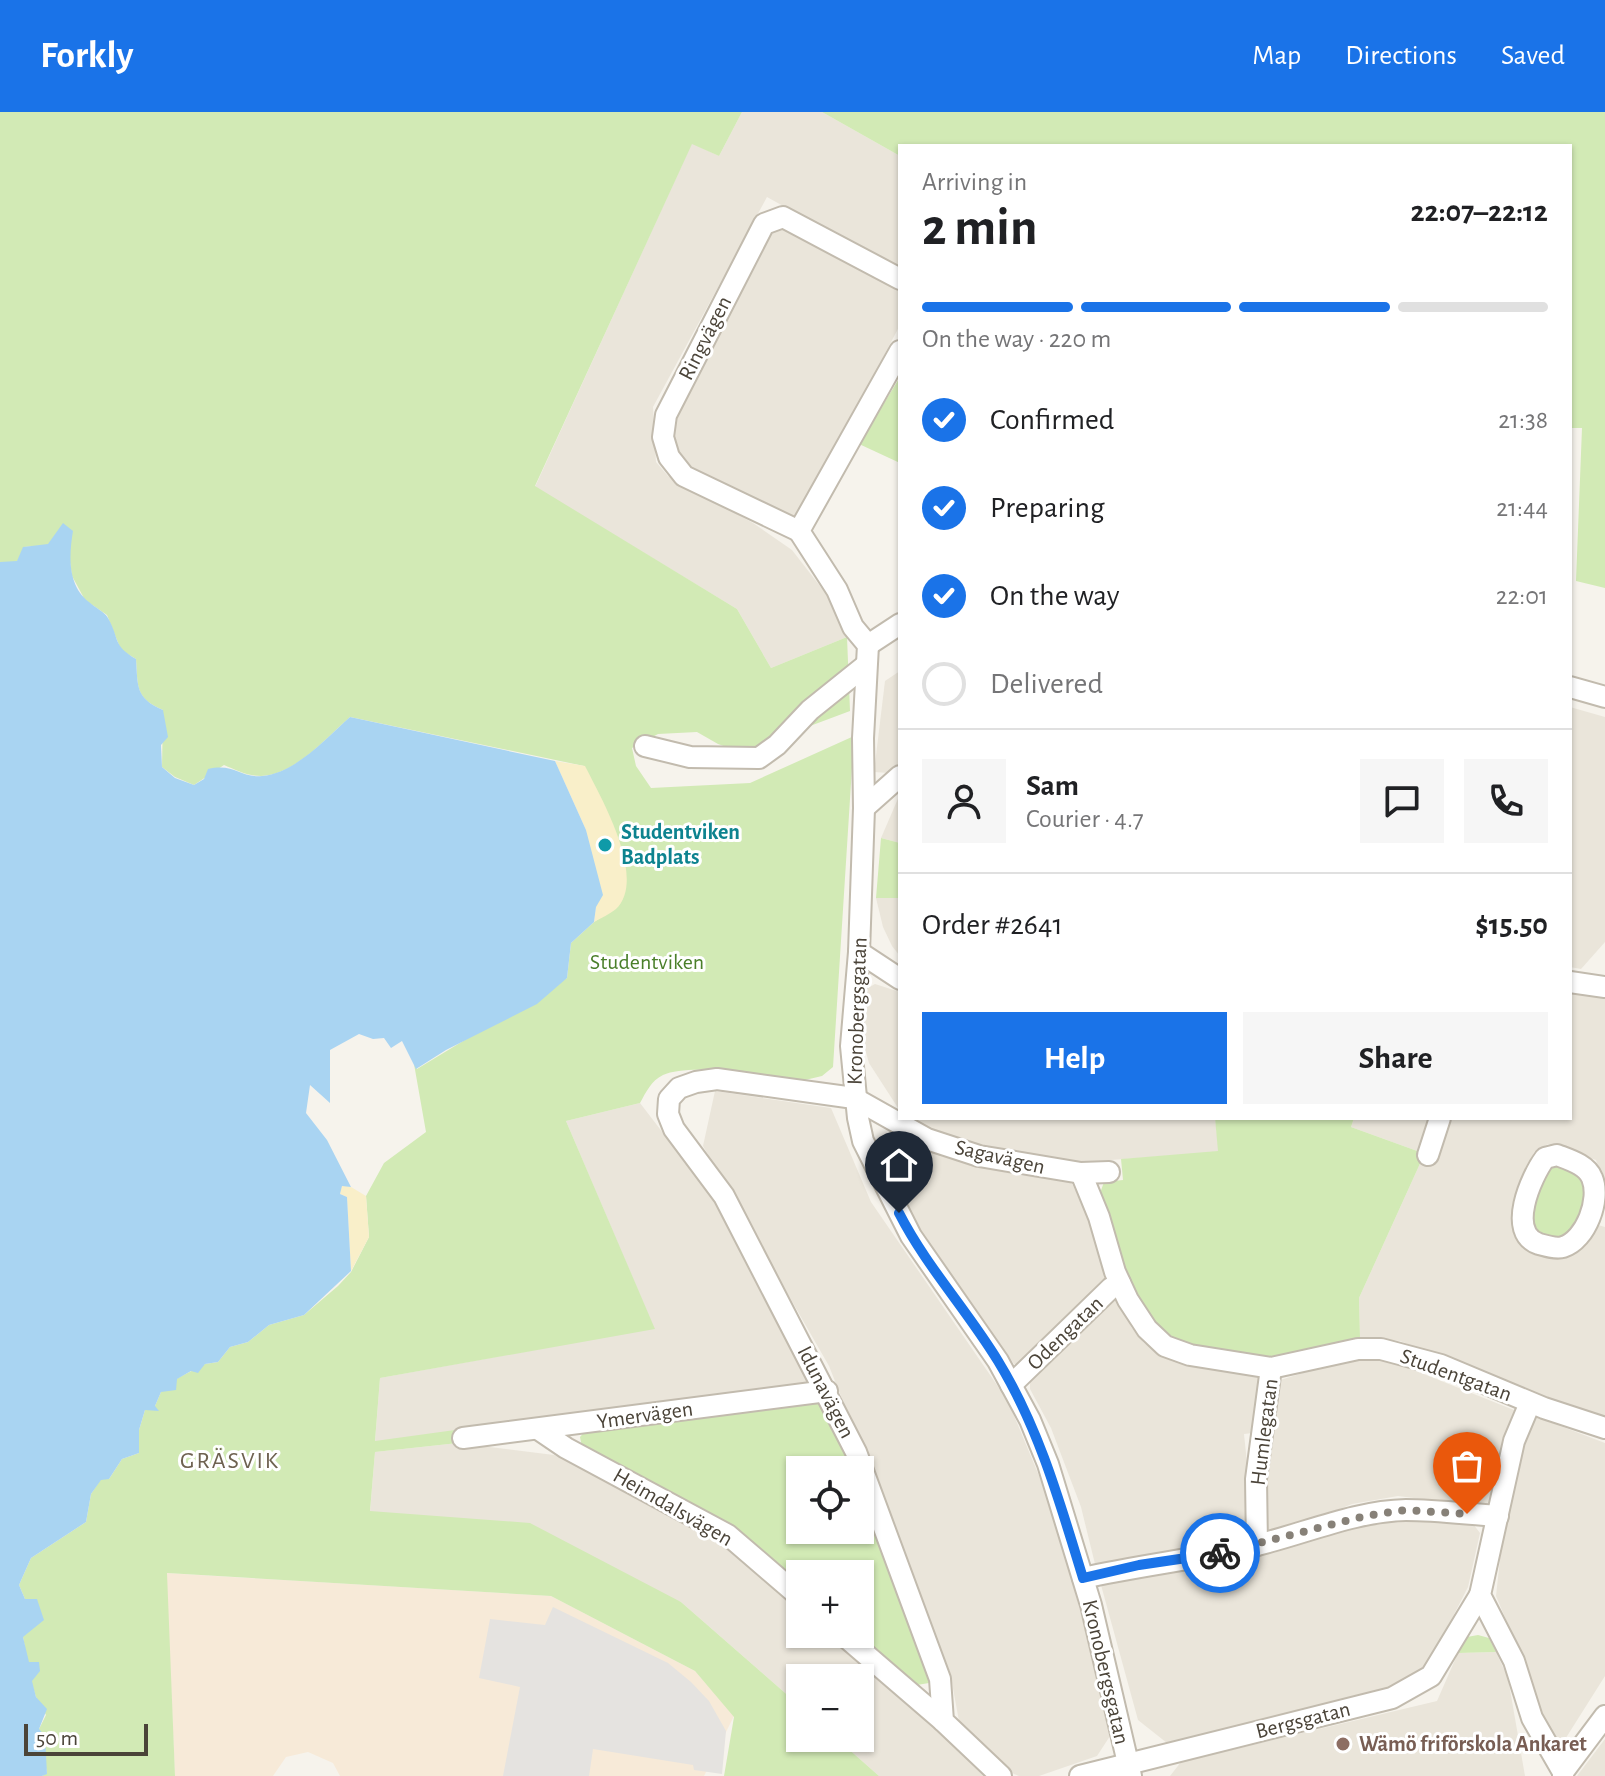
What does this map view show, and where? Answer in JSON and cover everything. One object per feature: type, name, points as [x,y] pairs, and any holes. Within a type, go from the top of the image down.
[{"type":"street","name":"Ringvägen","points":[[799,531],[684,476],[669,457],[663,437],[666,415],[764,224],[783,217],[898,278]]},
{"type":"street","points":[[867,655],[837,590],[799,531],[898,355]]},
{"type":"street","points":[[645,746],[690,757],[759,758],[777,745],[898,626]]},
{"type":"street","name":"Kronobergsgatan","points":[[867,655],[859,952],[851,1046],[854,1098],[863,1141],[911,1236],[998,1361],[1030,1420],[1048,1464],[1083,1578],[1129,1770]]},
{"type":"street","points":[[1572,688],[1605,697]]},
{"type":"street","points":[[864,808],[898,778]]},
{"type":"street","points":[[859,952],[898,978]]},
{"type":"street","points":[[1572,982],[1605,987]]},
{"type":"street","name":"Idunavägen","points":[[854,1098],[717,1079],[679,1088],[669,1099],[668,1114],[674,1129],[724,1196],[856,1452],[940,1679],[943,1721]]},
{"type":"street","name":"Sagavägen","points":[[854,1098],[927,1139],[979,1156],[1081,1173],[1109,1172]]},
{"type":"street","points":[[1428,1155],[1439,1120]]},
{"type":"street","points":[[1557,1155],[1584,1167],[1592,1177],[1598,1215],[1576,1239],[1563,1247],[1548,1247],[1534,1242],[1524,1228],[1522,1213],[1534,1172],[1545,1158],[1557,1155]]},
{"type":"street","name":"Studentgatan","points":[[1081,1173],[1120,1283],[1147,1329],[1165,1346],[1190,1355],[1271,1368],[1358,1349],[1381,1349],[1441,1365],[1530,1403],[1605,1428]]},
{"type":"street","name":"Odengatan","points":[[1011,1385],[1111,1288],[1120,1283]]},
{"type":"street","name":"Humlegatan","points":[[1257,1545],[1256,1479],[1271,1368]]},
{"type":"street","name":"Ymervägen","points":[[463,1438],[827,1391]]},
{"type":"street","name":"Bergsgatan","points":[[1080,1776],[1129,1770],[1392,1698],[1431,1676],[1480,1595],[1514,1441],[1530,1403]]},
{"type":"street","name":"Heimdalsvägen","points":[[538,1429],[566,1448],[728,1535],[786,1585]]},
{"type":"street","points":[[1083,1578],[1139,1565],[1194,1559],[1365,1516],[1405,1510],[1498,1516]]},
{"type":"street","points":[[1480,1595],[1514,1661],[1532,1718],[1563,1774],[1605,1716]]},
{"type":"street","points":[[858,1648],[1001,1776]]},
{"type":"shaded area","points":[[742,112],[822,112],[898,155],[898,270],[767,197],[653,407],[656,462],[668,476],[753,523],[792,550],[827,595],[847,637],[771,668],[737,609],[535,487],[692,143],[719,156]]},
{"type":"shaded area","points":[[784,228],[898,289],[898,329],[804,508],[794,516],[780,517],[687,467],[676,457],[671,437],[675,413],[771,231]]},
{"type":"shaded area","points":[[898,672],[898,766],[889,773],[874,772],[885,681]]},
{"type":"shaded area","points":[[1572,708],[1605,717],[1605,942],[1581,969],[1572,967]]},
{"type":"shaded area","points":[[898,799],[898,842],[881,838]]},
{"type":"shaded area","points":[[876,898],[898,898],[898,954],[883,927]]},
{"type":"shaded area","points":[[875,984],[898,991],[898,1108],[869,1063],[865,1049],[866,989]]},
{"type":"shaded area","points":[[1572,991],[1605,999],[1605,1206],[1598,1196],[1604,1182],[1596,1160],[1548,1144],[1534,1152],[1511,1225],[1521,1245],[1562,1258],[1579,1249],[1587,1231],[1598,1225],[1605,1227],[1605,1419],[1400,1341],[1360,1337],[1359,1298],[1423,1157],[1448,1120],[1572,1120]]},
{"type":"shaded area","points":[[715,1091],[831,1108],[871,1202],[1008,1401],[1054,1512],[1112,1733],[1097,1756],[1039,1776],[1019,1776],[959,1721],[950,1672],[874,1480],[874,1456],[865,1456],[829,1366],[703,1146]]},
{"type":"shaded area","points":[[640,1103],[716,1202],[812,1375],[806,1386],[375,1442],[380,1378],[654,1328],[566,1121]]},
{"type":"shaded area","points":[[913,1120],[1215,1120],[1219,1152],[1070,1163],[977,1146]]},
{"type":"shaded area","points":[[1353,1120],[1429,1120],[1420,1152],[1351,1127]]},
{"type":"shaded area","points":[[906,1136],[972,1164],[1017,1175],[1065,1178],[1073,1185],[1112,1273],[1026,1366],[1014,1364],[915,1222],[887,1148]]},
{"type":"shaded area","points":[[1116,1297],[1122,1301],[1131,1327],[1144,1343],[1167,1357],[1264,1379],[1262,1432],[1244,1434],[1255,1541],[1104,1569],[1095,1564],[1081,1507],[1051,1428],[1030,1389],[1030,1377]]},
{"type":"shaded area","points":[[1376,1355],[1519,1412],[1492,1508],[1398,1496],[1352,1504],[1267,1538],[1260,1478],[1271,1451],[1277,1381],[1358,1356]]},
{"type":"shaded area","points":[[1529,1414],[1605,1443],[1605,1676],[1557,1752],[1547,1754],[1527,1670],[1496,1596],[1510,1466]]},
{"type":"shaded area","points":[[458,1443],[554,1455],[625,1484],[729,1544],[786,1594],[786,1648],[847,1648],[865,1664],[786,1664],[786,1694],[681,1602],[370,1512],[375,1452]]},
{"type":"shaded area","points":[[1398,1512],[1470,1520],[1480,1533],[1468,1587],[1419,1683],[1167,1743],[1138,1720],[1101,1585],[1108,1577],[1274,1553],[1341,1524]]},
{"type":"shaded area","points":[[166,1573],[551,1596],[695,1671],[734,1716],[704,1776],[340,1776],[333,1763],[308,1752],[286,1757],[273,1776],[175,1776]]},
{"type":"shaded area","points":[[553,1607],[668,1663],[691,1682],[709,1701],[726,1731],[722,1774],[694,1770],[693,1765],[593,1749],[589,1776],[503,1776],[520,1687],[479,1678],[490,1619],[545,1625]]},
{"type":"shaded area","points":[[1496,1652],[1508,1678],[1525,1776],[1170,1776],[1181,1762],[1437,1701],[1458,1653]]},
{"type":"shaded area","points":[[874,1672],[992,1776],[879,1776],[852,1752],[874,1752]]},
{"type":"shaded area","points":[[1605,1739],[1605,1776],[1577,1776]]},
{"type":"green space","name":"Studentviken","points":[[0,112],[742,112],[719,156],[692,144],[535,486],[737,609],[771,668],[847,637],[850,711],[741,752],[697,732],[658,734],[632,748],[636,766],[651,788],[750,783],[854,736],[833,1067],[822,1076],[805,1080],[712,1070],[676,1071],[655,1080],[640,1103],[566,1121],[655,1329],[380,1378],[375,1441],[455,1430],[458,1443],[375,1452],[370,1511],[530,1523],[681,1602],[786,1694],[786,1752],[852,1752],[879,1776],[724,1776],[734,1717],[695,1671],[551,1596],[167,1573],[175,1776],[42,1776],[47,1773],[39,1729],[46,1715],[31,1681],[23,1637],[25,1599],[19,1585],[31,1558],[86,1522],[91,1494],[101,1479],[109,1479],[122,1459],[139,1453],[139,1430],[145,1410],[155,1406],[161,1392],[176,1379],[205,1364],[218,1362],[230,1347],[248,1342],[269,1325],[304,1315],[351,1272],[369,1237],[366,1196],[384,1163],[426,1132],[414,1064],[417,1069],[567,978],[571,943],[617,907],[584,766],[350,717],[309,754],[286,769],[256,776],[224,765],[194,785],[162,767],[163,710],[143,696],[138,684],[136,659],[121,650],[107,615],[85,600],[72,576],[69,555],[48,545],[24,547],[17,562],[0,562]]},
{"type":"green space","points":[[822,112],[1605,112],[1605,588],[1576,581],[1582,428],[1572,428],[1572,144],[898,144],[898,155]]},
{"type":"green space","points":[[898,380],[898,462],[859,444]]},
{"type":"green space","points":[[881,838],[898,842],[898,898],[876,898]]},
{"type":"green space","points":[[1215,1120],[1353,1120],[1351,1127],[1420,1152],[1423,1157],[1359,1298],[1360,1337],[1276,1362],[1187,1346],[1168,1337],[1145,1319],[1128,1282],[1099,1196],[1104,1182],[1123,1180],[1121,1159],[1218,1151]]},
{"type":"green space","points":[[1552,1163],[1580,1172],[1586,1195],[1580,1219],[1558,1242],[1532,1232],[1527,1215],[1544,1168]]},
{"type":"green space","points":[[815,1401],[827,1406],[847,1456],[786,1456],[786,1544],[874,1544],[874,1527],[931,1675],[929,1683],[917,1685],[873,1648],[874,1560],[786,1560],[786,1576],[582,1447],[580,1437],[587,1429]]},
{"type":"green space","points":[[1478,1635],[1489,1638],[1496,1652],[1458,1653],[1467,1637]]},
{"type":"sand","name":"Studentviken Badplats","points":[[555,761],[585,766],[610,816],[624,858],[627,878],[624,895],[616,909],[594,922],[596,907],[586,830]]},
{"type":"sand","points":[[342,1185],[366,1196],[369,1237],[351,1271],[347,1197],[340,1194]]},
{"type":"water","points":[[63,523],[73,531],[71,569],[77,587],[106,616],[120,645],[136,659],[138,684],[143,696],[163,710],[168,737],[161,745],[162,767],[175,778],[194,785],[204,779],[208,769],[231,769],[254,776],[275,773],[298,762],[350,717],[555,761],[586,830],[603,895],[596,907],[594,922],[571,943],[567,978],[537,1004],[446,1050],[416,1069],[402,1041],[391,1048],[384,1038],[373,1039],[359,1034],[330,1050],[330,1103],[310,1085],[306,1113],[327,1140],[351,1187],[342,1186],[340,1194],[347,1197],[351,1271],[304,1315],[269,1325],[248,1342],[230,1347],[218,1362],[205,1364],[198,1373],[191,1371],[177,1379],[176,1390],[161,1392],[155,1406],[159,1411],[145,1410],[139,1430],[139,1453],[122,1459],[109,1479],[101,1480],[91,1494],[86,1522],[31,1558],[19,1585],[25,1599],[37,1599],[44,1620],[23,1637],[29,1662],[39,1662],[40,1671],[32,1681],[36,1697],[47,1709],[39,1729],[45,1736],[47,1774],[0,1776],[0,562],[17,561],[23,547],[48,544]]},
{"type":"way so far","points":[[1220,1553],[1365,1516],[1405,1510],[1467,1514]]},
{"type":"place","name":"Studentviken Badplats","points":[[605,845]]},
{"type":"place","name":"Wämö friförskola Ankaret","points":[[1343,1744]]},
{"type":"district","name":"GRÄSVIK","points":[[230,1461]]},
{"type":"route","points":[[899,1213],[911,1236],[998,1361],[1030,1420],[1048,1464],[1083,1578],[1139,1565],[1220,1553]]}]
